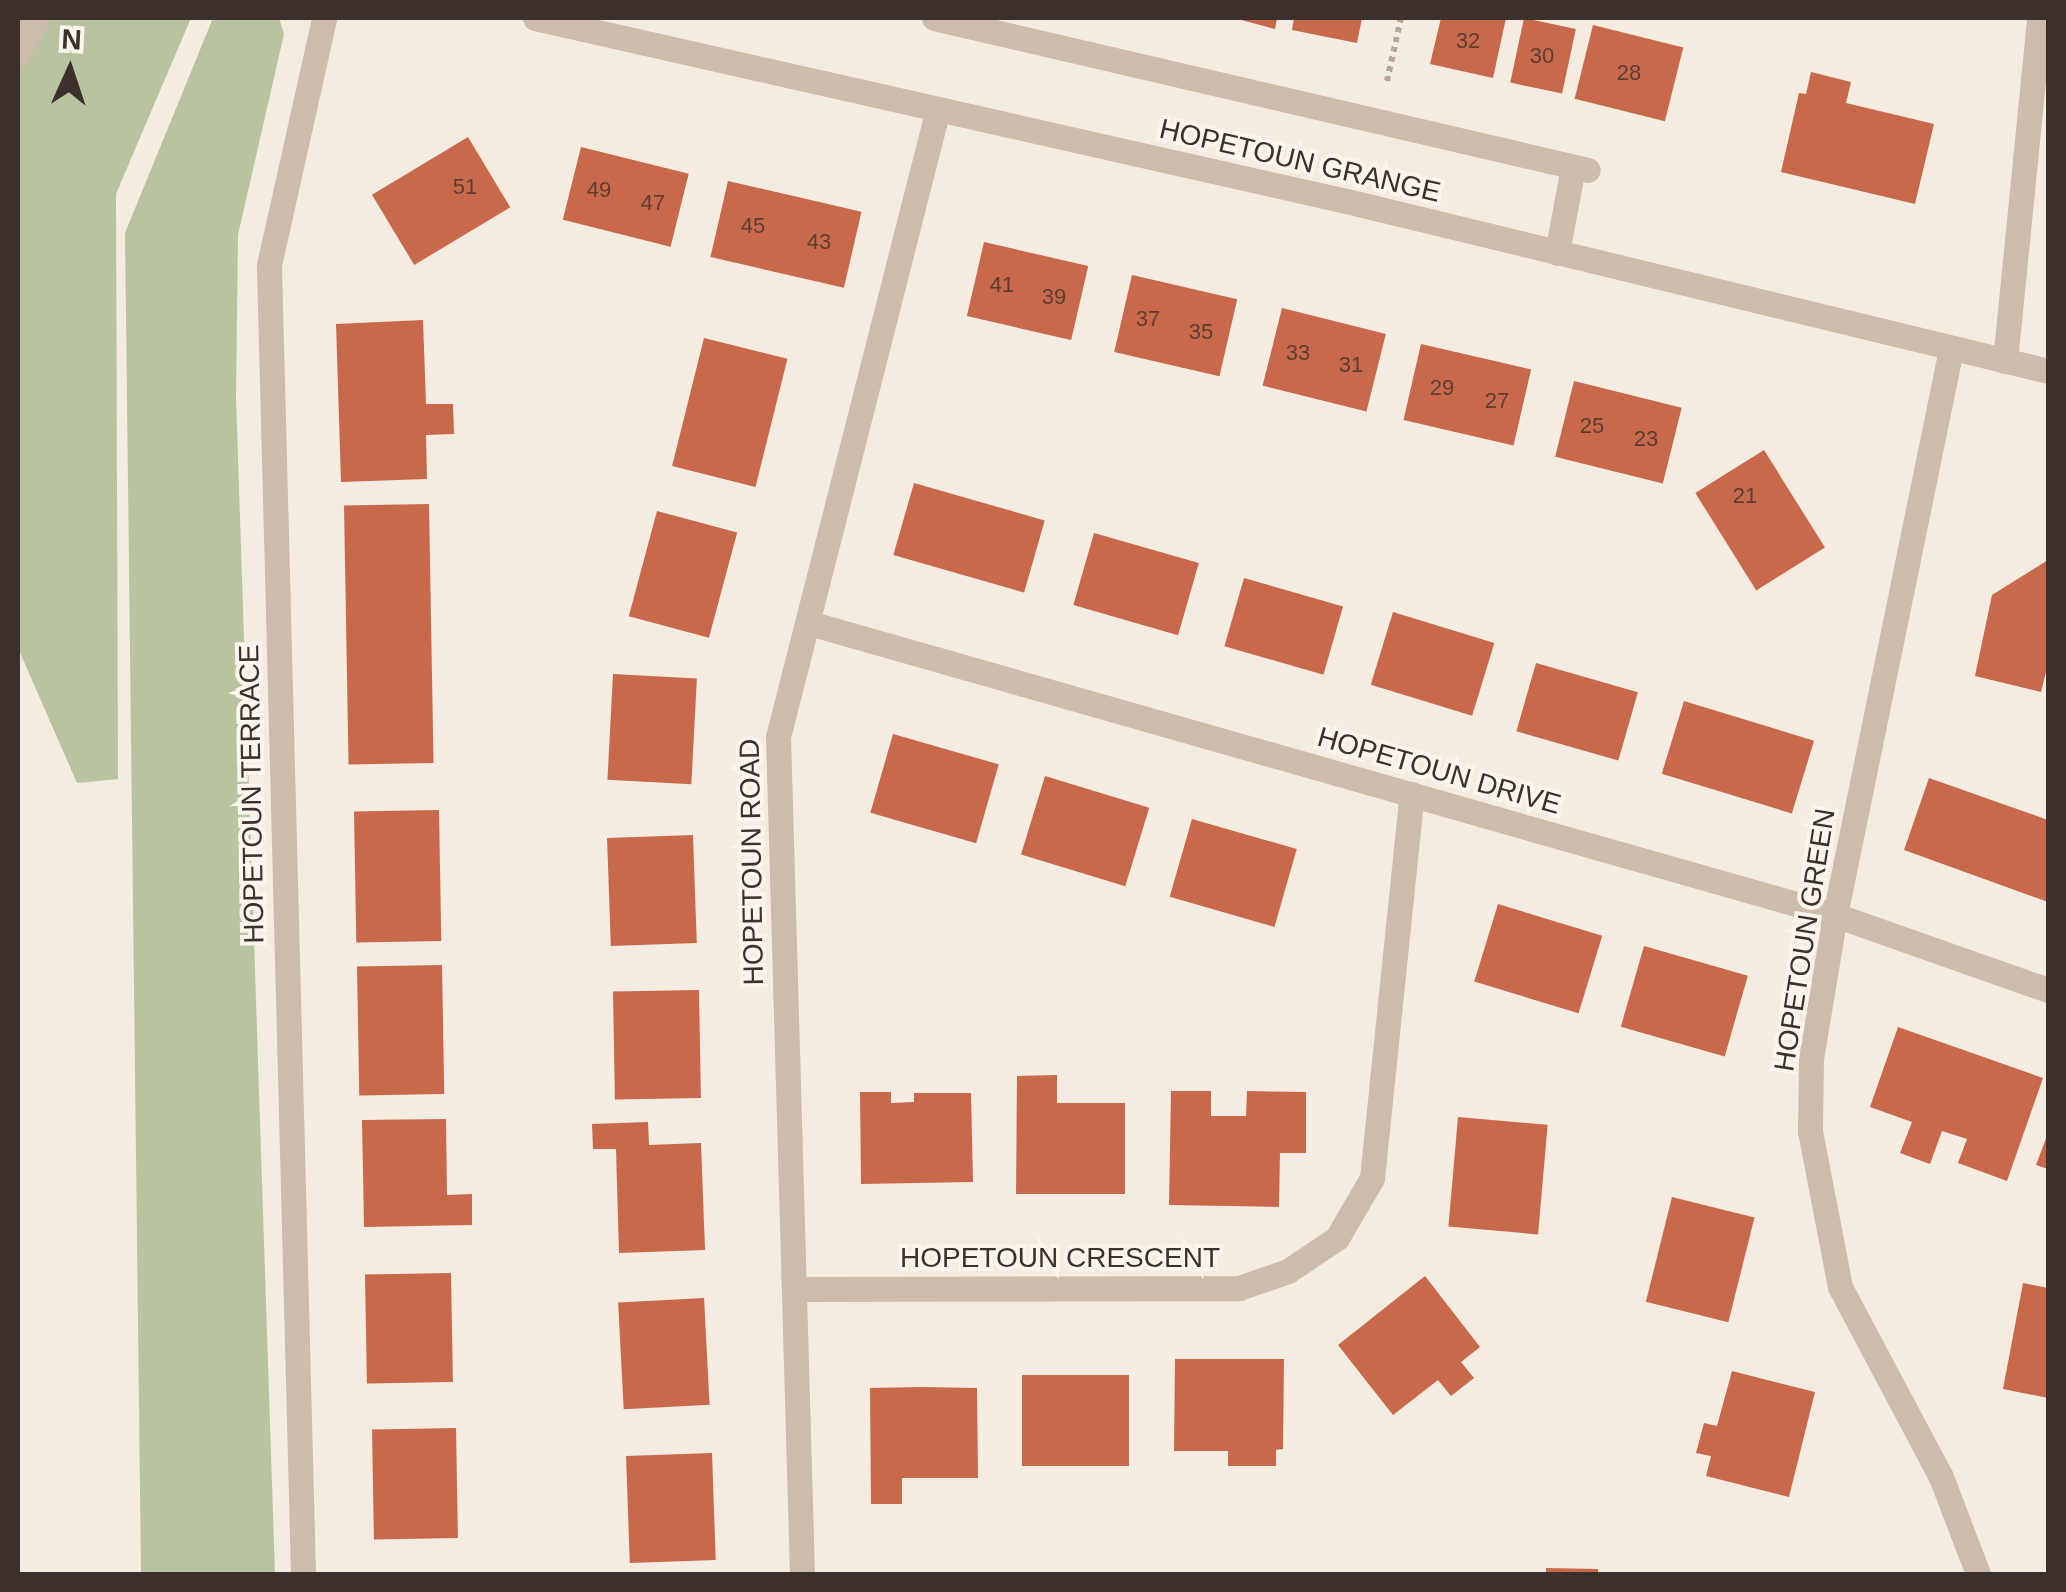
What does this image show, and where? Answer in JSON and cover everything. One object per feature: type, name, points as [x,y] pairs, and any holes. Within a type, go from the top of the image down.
[{"type":"street","points":[[18,54],[37,18]]},
{"type":"street","name":"HOPETOUN TERRACE","points":[[302,1574],[269,266],[324,18]]},
{"type":"street","name":"HOPETOUN GRANGE","points":[[934,18],[1581,168],[1558,253]]},
{"type":"street","points":[[2005,361],[2039,18]]},
{"type":"street","name":"HOPETOUN GRANGE","points":[[551,19],[1558,253],[2048,372]]},
{"type":"street","name":"HOPETOUN ROAD","points":[[802,1574],[777,752],[938,109]]},
{"type":"street","name":"HOPETOUN GREEN","points":[[1951,349],[1835,915],[1811,1059],[1810,1131],[1820,1204],[1840,1287],[1941,1476],[1978,1574]]},
{"type":"street","name":"HOPETOUN DRIVE","points":[[810,623],[1835,915],[2048,990]]},
{"type":"street","name":"HOPETOUN CRESCENT","points":[[795,1289],[1239,1288],[1288,1271],[1337,1238],[1372,1178],[1412,794]]},
{"type":"green space","points":[[18,18],[191,18],[116,194],[118,779],[77,783],[18,648]]},
{"type":"green space","points":[[213,18],[279,18],[284,34],[238,235],[236,397],[275,1574],[141,1574],[125,233]]},
{"type":"building","points":[[1234,18],[1277,18],[1275,29]]},
{"type":"building","points":[[1294,18],[1362,18],[1357,43],[1292,30]]},
{"type":"building","points":[[1441,18],[1506,18],[1493,78],[1430,64]]},
{"type":"building","points":[[1524,18],[1576,29],[1562,94],[1510,83]]},
{"type":"building","points":[[1593,25],[1683,47],[1665,121],[1575,99]]},
{"type":"building","points":[[1811,72],[1851,82],[1846,103],[1934,124],[1915,204],[1781,172],[1799,93],[1806,94]]},
{"type":"building","points":[[468,137],[510,207],[414,265],[372,195]]},
{"type":"building","points":[[581,147],[689,174],[671,247],[563,220]]},
{"type":"building","points":[[728,181],[861,212],[844,288],[710,257]]},
{"type":"building","points":[[984,242],[1088,266],[1071,340],[967,316]]},
{"type":"building","points":[[1132,275],[1237,299],[1219,376],[1114,352]]},
{"type":"building","points":[[1282,308],[1386,334],[1366,412],[1263,386]]},
{"type":"building","points":[[423,320],[426,404],[453,404],[454,434],[426,435],[427,479],[341,482],[336,324]]},
{"type":"building","points":[[704,338],[787,359],[756,487],[672,466]]},
{"type":"building","points":[[1421,344],[1531,369],[1514,445],[1403,420]]},
{"type":"building","points":[[1574,381],[1682,408],[1663,484],[1555,457]]},
{"type":"building","points":[[1764,450],[1825,548],[1756,590],[1695,493]]},
{"type":"building","points":[[914,483],[1045,520],[1024,593],[893,555]]},
{"type":"building","points":[[429,504],[434,763],[349,764],[344,505]]},
{"type":"building","points":[[657,511],[737,532],[709,638],[629,616]]},
{"type":"building","points":[[1094,533],[1199,563],[1178,635],[1073,605]]},
{"type":"building","points":[[2048,560],[2048,664],[2041,692],[1975,676],[1992,595]]},
{"type":"building","points":[[1244,578],[1343,606],[1323,675],[1224,646]]},
{"type":"building","points":[[1393,612],[1494,643],[1472,716],[1371,685]]},
{"type":"building","points":[[1536,663],[1638,692],[1618,760],[1516,731]]},
{"type":"building","points":[[613,674],[697,678],[691,784],[607,780]]},
{"type":"building","points":[[1684,701],[1814,741],[1792,813],[1662,774]]},
{"type":"building","points":[[893,734],[999,764],[976,843],[870,813]]},
{"type":"building","points":[[1045,776],[1149,808],[1125,886],[1021,854]]},
{"type":"building","points":[[1929,778],[2048,820],[2048,902],[1904,850]]},
{"type":"building","points":[[439,810],[441,941],[356,942],[354,811]]},
{"type":"building","points":[[1192,819],[1297,849],[1274,927],[1170,897]]},
{"type":"building","points":[[693,835],[697,943],[611,946],[607,838]]},
{"type":"building","points":[[1498,904],[1602,936],[1579,1013],[1474,981]]},
{"type":"building","points":[[1644,946],[1748,976],[1725,1057],[1621,1027]]},
{"type":"building","points":[[442,965],[444,1094],[359,1095],[357,966]]},
{"type":"building","points":[[699,990],[701,1098],[615,1099],[613,992]]},
{"type":"building","points":[[1898,1027],[2043,1078],[2007,1181],[1958,1163],[1967,1139],[1942,1131],[1930,1164],[1900,1153],[1912,1122],[1870,1107]]},
{"type":"building","points":[[1057,1075],[1057,1103],[1125,1103],[1125,1194],[1016,1194],[1017,1076]]},
{"type":"building","points":[[1171,1091],[1211,1091],[1211,1116],[1246,1116],[1247,1091],[1306,1092],[1306,1153],[1280,1153],[1279,1207],[1169,1205]]},
{"type":"building","points":[[860,1092],[891,1092],[891,1103],[914,1102],[914,1093],[971,1093],[973,1182],[861,1184]]},
{"type":"building","points":[[1458,1117],[1548,1125],[1538,1234],[1448,1227]]},
{"type":"building","points":[[446,1119],[447,1195],[472,1194],[472,1225],[364,1227],[362,1120]]},
{"type":"building","points":[[648,1122],[649,1145],[701,1143],[705,1250],[619,1253],[616,1149],[593,1149],[592,1124]]},
{"type":"building","points":[[2048,1133],[2048,1169],[2036,1165]]},
{"type":"building","points":[[1672,1197],[1754,1218],[1728,1322],[1646,1302]]},
{"type":"building","points":[[451,1273],[453,1382],[367,1383],[365,1275]]},
{"type":"building","points":[[1425,1276],[1480,1347],[1461,1362],[1474,1378],[1451,1396],[1438,1380],[1393,1415],[1338,1345]]},
{"type":"building","points":[[2023,1283],[2048,1288],[2048,1398],[2003,1389]]},
{"type":"building","points":[[704,1298],[710,1405],[624,1409],[618,1303]]},
{"type":"building","points":[[1175,1359],[1284,1359],[1283,1449],[1276,1450],[1276,1466],[1228,1466],[1228,1451],[1174,1451]]},
{"type":"building","points":[[1732,1371],[1815,1392],[1789,1497],[1706,1476],[1711,1456],[1696,1453],[1704,1423],[1717,1426]]},
{"type":"building","points":[[1022,1375],[1129,1375],[1129,1466],[1022,1466]]},
{"type":"building","points":[[870,1388],[977,1388],[978,1478],[902,1478],[902,1504],[871,1504]]},
{"type":"building","points":[[456,1428],[458,1538],[374,1539],[372,1429]]},
{"type":"building","points":[[712,1453],[716,1560],[630,1563],[626,1456]]},
{"type":"building","points":[[1546,1568],[1598,1569],[1598,1574],[1546,1574]]}]
